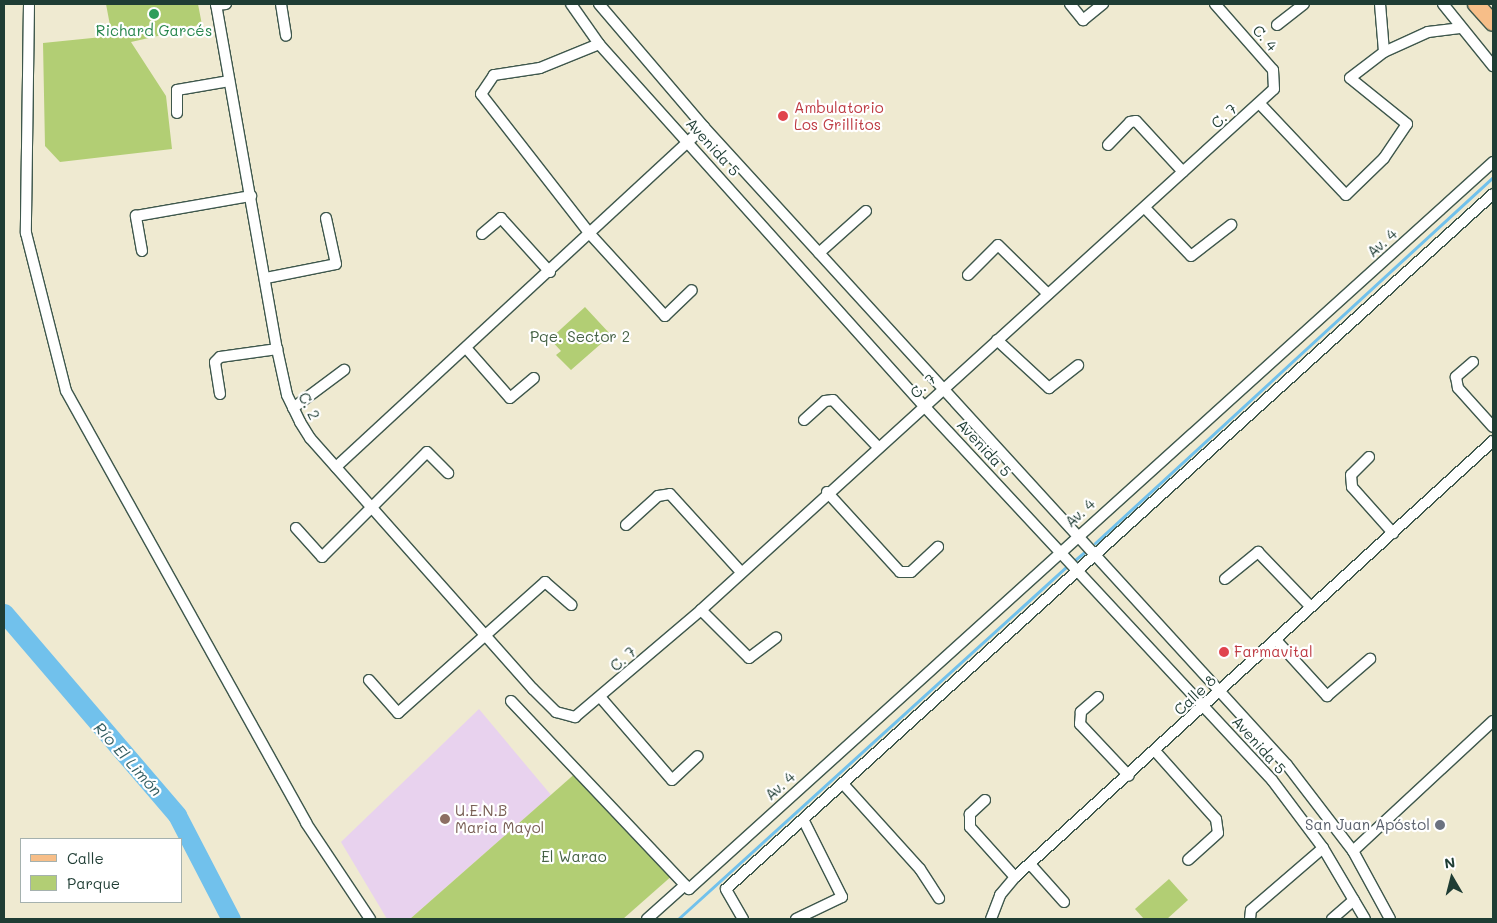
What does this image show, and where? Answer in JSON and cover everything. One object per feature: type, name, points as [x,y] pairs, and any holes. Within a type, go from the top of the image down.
[{"type":"main road","points":[[1476,4],[1493,23]]},
{"type":"street","points":[[29,4],[26,233],[66,391],[306,824],[370,919]]},
{"type":"street","name":"C. 2","points":[[220,4],[229,81],[266,278],[277,349],[293,408],[310,438],[486,637],[556,712],[575,717]]},
{"type":"street","points":[[281,4],[286,36]]},
{"type":"street","name":"Avenida 5","points":[[571,4],[599,44],[691,144],[924,406],[1272,780],[1323,848],[1364,919]]},
{"type":"street","name":"Avenida 5","points":[[600,4],[704,127],[1222,690],[1354,852],[1390,919]]},
{"type":"street","points":[[1070,4],[1083,20],[1103,4]]},
{"type":"street","name":"C. 4","points":[[1215,4],[1272,70]]},
{"type":"street","points":[[1277,25],[1304,4]]},
{"type":"street","points":[[1380,4],[1384,52]]},
{"type":"street","points":[[1443,4],[1460,28],[1493,66]]},
{"type":"street","points":[[1260,104],[1346,195],[1384,158],[1407,124],[1350,78],[1384,52],[1428,32],[1460,28]]},
{"type":"street","points":[[599,44],[540,68],[494,75],[481,94],[590,234],[665,316],[692,290]]},
{"type":"street","name":"C. 7","points":[[575,717],[601,698],[701,610],[827,492],[1260,104],[1274,89],[1272,70]]},
{"type":"street","points":[[177,113],[177,90],[229,81]]},
{"type":"street","points":[[1108,145],[1136,121],[1183,172]]},
{"type":"street","points":[[336,467],[691,144],[704,127]]},
{"type":"street","name":"Av. 4","points":[[647,919],[687,887],[1493,162]]},
{"type":"street","points":[[743,919],[726,889],[845,786],[1097,553],[1493,194]]},
{"type":"street","points":[[142,251],[136,216],[251,196]]},
{"type":"street","points":[[1145,208],[1191,256],[1231,225]]},
{"type":"street","points":[[819,253],[866,211]]},
{"type":"street","points":[[266,278],[336,264],[326,218]]},
{"type":"street","points":[[482,234],[501,218],[550,272]]},
{"type":"street","points":[[968,275],[998,245],[1048,294]]},
{"type":"street","points":[[997,340],[1048,388],[1078,365]]},
{"type":"street","points":[[220,394],[215,362],[220,357],[277,349]]},
{"type":"street","points":[[467,349],[510,398],[534,378]]},
{"type":"street","points":[[1473,362],[1456,377],[1458,388],[1493,427]]},
{"type":"street","points":[[293,408],[344,370]]},
{"type":"street","points":[[804,420],[824,401],[833,400],[878,447]]},
{"type":"street","name":"Calle 8","points":[[991,917],[1016,877],[1156,752],[1493,441]]},
{"type":"street","points":[[296,528],[322,557],[369,506],[427,452],[448,473]]},
{"type":"street","points":[[1369,457],[1351,475],[1352,487],[1393,533]]},
{"type":"street","points":[[827,492],[900,572],[911,572],[938,547]]},
{"type":"street","points":[[626,525],[658,496],[670,494],[741,572]]},
{"type":"street","points":[[1225,579],[1258,552],[1311,607]]},
{"type":"street","points":[[369,680],[398,713],[486,637],[545,582],[571,605]]},
{"type":"street","points":[[701,610],[749,658],[776,638]]},
{"type":"street","points":[[1276,640],[1327,696],[1370,659]]},
{"type":"street","points":[[1098,697],[1081,712],[1080,724],[1129,776]]},
{"type":"street","points":[[601,698],[672,780],[698,756]]},
{"type":"street","points":[[511,701],[687,887]]},
{"type":"street","points":[[1354,852],[1493,721]]},
{"type":"street","points":[[1156,752],[1216,819],[1218,833],[1188,860]]},
{"type":"street","points":[[845,786],[920,869],[939,898]]},
{"type":"street","points":[[985,800],[970,814],[970,826],[1016,877]]},
{"type":"street","points":[[796,919],[842,897],[804,821]]},
{"type":"street","points":[[1250,919],[1251,910],[1323,848]]},
{"type":"street","points":[[1030,864],[1064,902]]},
{"type":"street","points":[[1332,919],[1354,900]]},
{"type":"shaded area","name":"U.E.N.B Maria Mayol","points":[[479,709],[551,795],[410,919],[387,919],[341,842]]},
{"type":"green space","points":[[106,4],[198,4],[202,25],[162,30],[162,35],[131,42],[166,96],[172,149],[60,162],[45,146],[43,43],[112,36]]},
{"type":"green space","name":"Pqe. Sector 2","points":[[585,307],[611,335],[571,370],[556,355],[561,351],[550,339]]},
{"type":"green space","name":"El Warao","points":[[578,771],[674,874],[623,919],[410,919]]},
{"type":"green space","points":[[1169,879],[1188,900],[1167,919],[1144,919],[1135,909]]},
{"type":"waterway","points":[[1095,543],[1493,177]]},
{"type":"waterway","points":[[1075,560],[1087,550]]},
{"type":"waterway","points":[[678,919],[1066,567]]},
{"type":"waterway","name":"Río El Limón","points":[[4,613],[177,815],[231,919]]},
{"type":"place","name":"Richard Garcés","points":[[154,14]]},
{"type":"place","name":"Ambulatorio Los Grillitos","points":[[783,116]]},
{"type":"place","name":"Farmavital","points":[[1224,652]]},
{"type":"place","name":"U.E.N.B Maria Mayol","points":[[445,819]]},
{"type":"place","name":"San Juan Apóstol","points":[[1440,825]]}]
